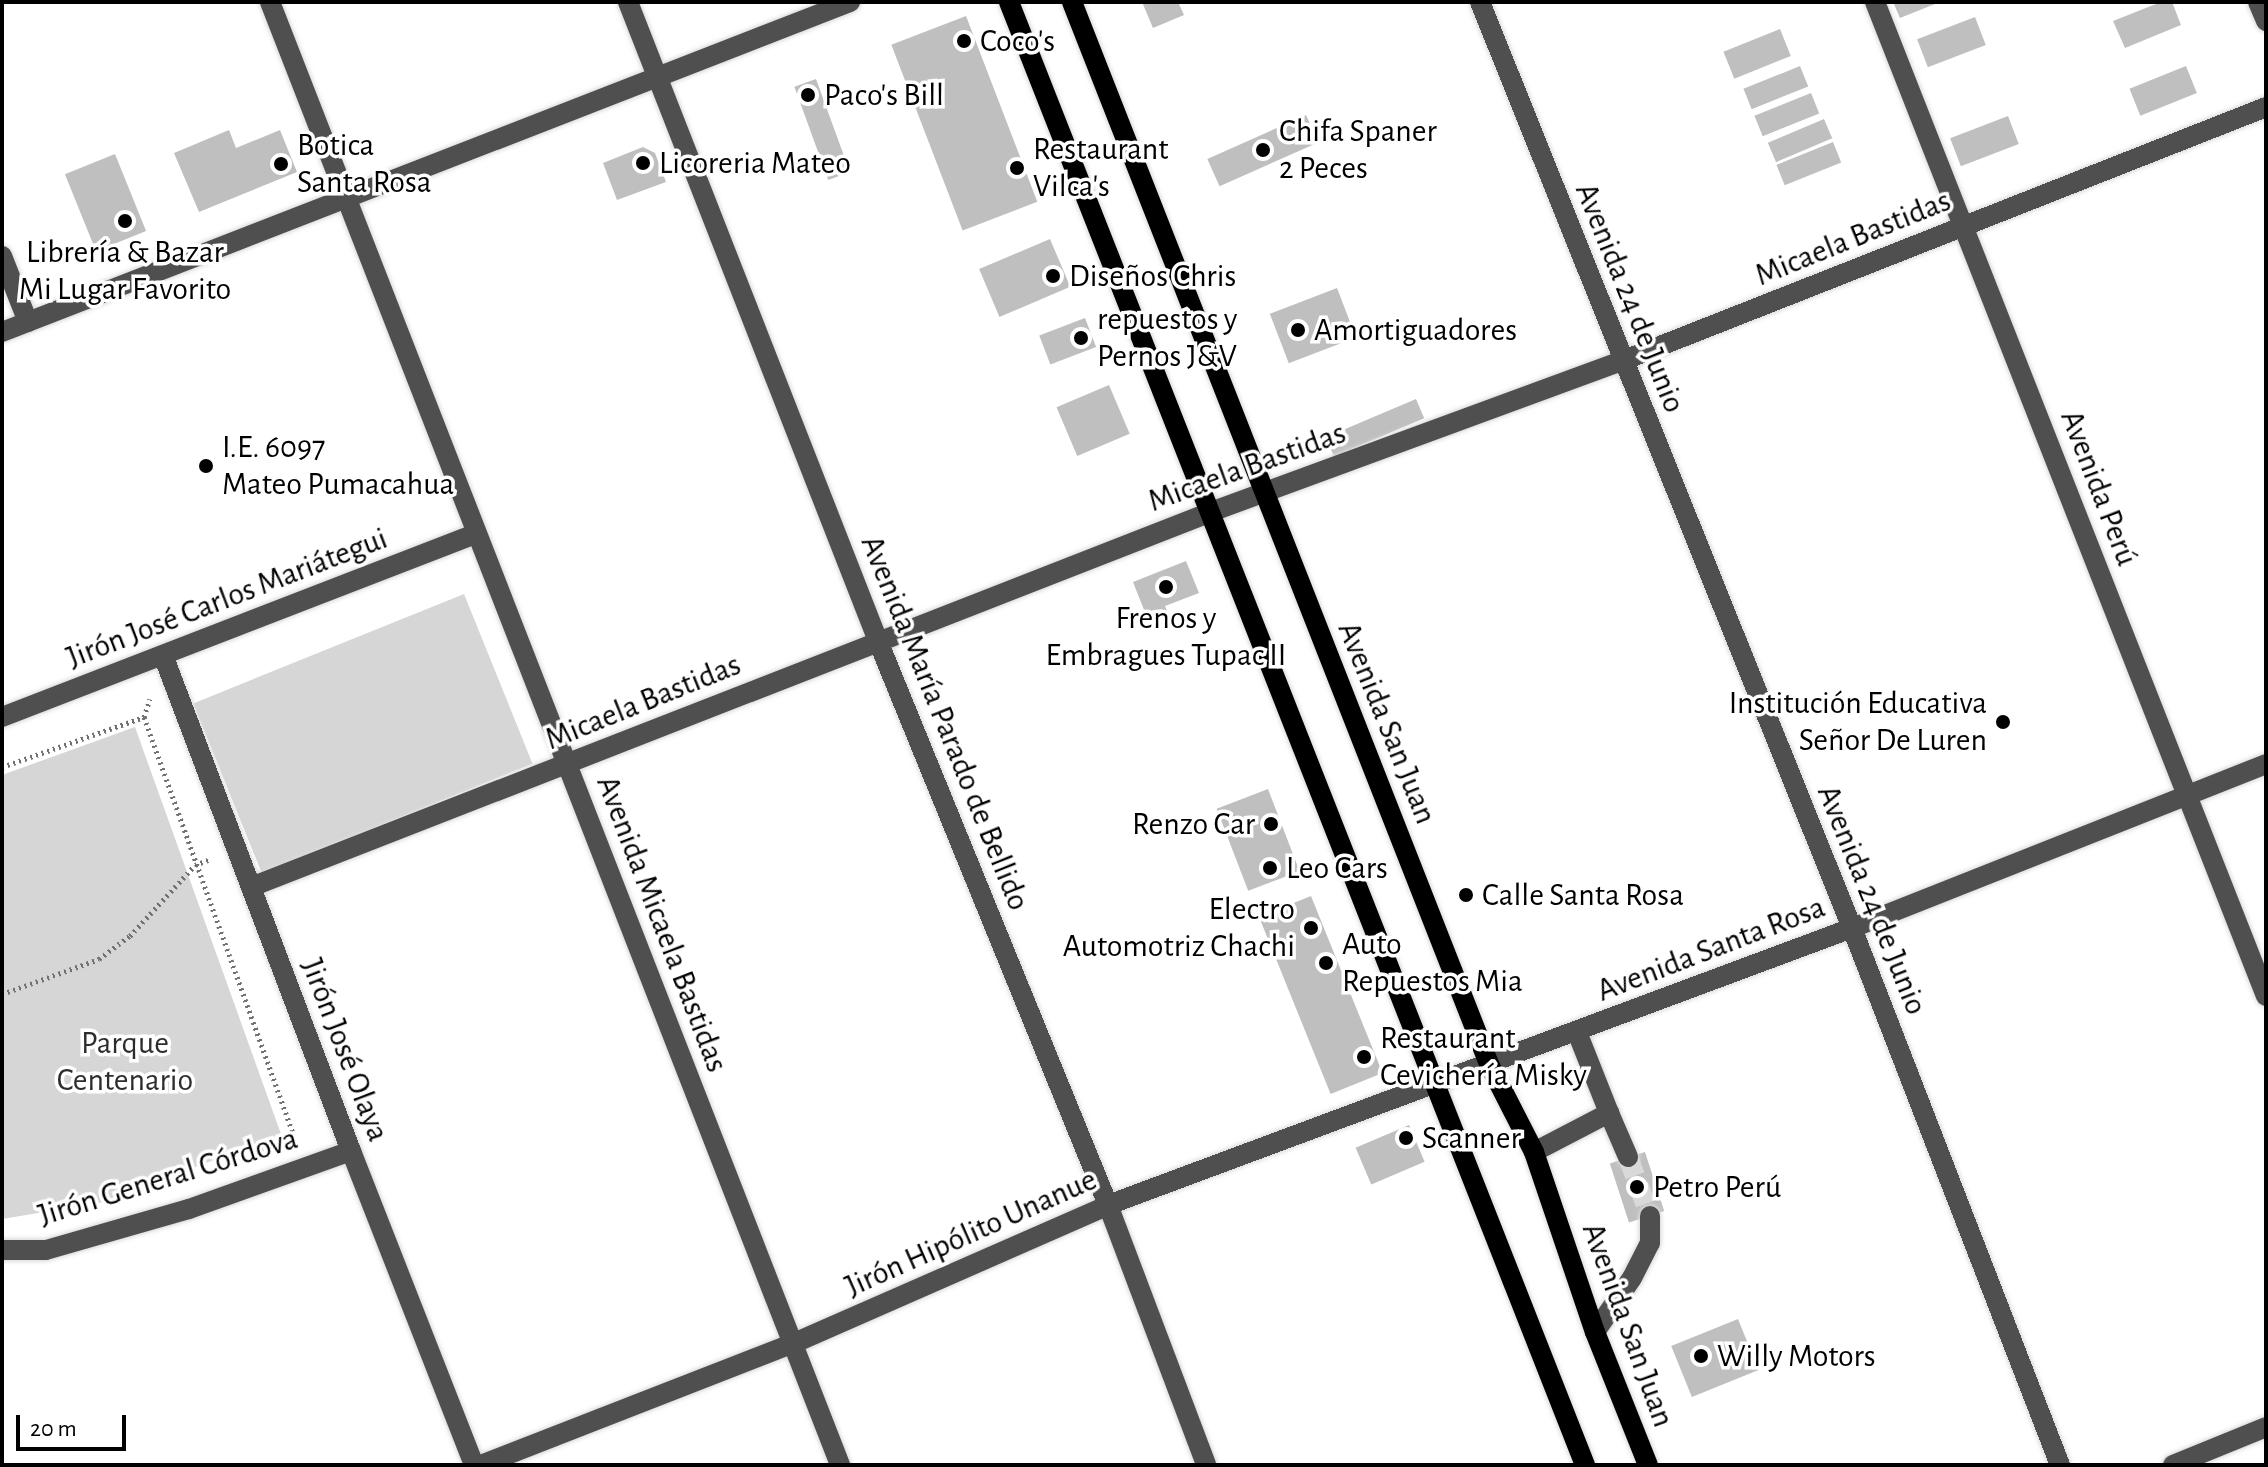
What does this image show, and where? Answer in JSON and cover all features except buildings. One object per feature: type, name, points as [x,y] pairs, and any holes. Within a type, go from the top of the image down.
[{"type":"main road","points":[[1009,2],[1585,1465]]},
{"type":"main road","name":"Avenida San Juan","points":[[1072,2],[1489,1064],[1534,1152],[1595,1332],[1648,1465]]},
{"type":"street","name":"Avenida Micaela Bastidas","points":[[270,2],[840,1465]]},
{"type":"street","name":"Avenida María Parado de Bellido","points":[[628,2],[878,641],[1108,1205],[1206,1465]]},
{"type":"street","points":[[2,332],[850,2]]},
{"type":"street","name":"Avenida 24 de Junio","points":[[1480,2],[1852,928],[2060,1465]]},
{"type":"street","name":"Avenida Perú","points":[[1875,2],[2266,996]]},
{"type":"street","points":[[2258,2],[2266,21]]},
{"type":"street","name":"Micaela Bastidas","points":[[251,887],[1211,512],[1622,361],[2266,107]]},
{"type":"street","points":[[2,256],[28,322]]},
{"type":"street","name":"Jirón José Carlos Mariátegui","points":[[2,717],[475,534]]},
{"type":"street","name":"Jirón José Olaya","points":[[163,655],[474,1465]]},
{"type":"street","name":"Avenida Santa Rosa","points":[[1489,1064],[1852,928],[2266,764]]},
{"type":"street","points":[[1577,1032],[1628,1157]]},
{"type":"street","name":"Jirón Hipólito Unanue","points":[[481,1465],[792,1344],[1108,1205],[1489,1064]]},
{"type":"street","points":[[1534,1152],[1609,1113]]},
{"type":"street","name":"Jirón General Córdova","points":[[2,1250],[46,1250],[189,1209],[351,1151]]},
{"type":"street","points":[[1595,1332],[1632,1278],[1650,1243],[1650,1216]]},
{"type":"street","points":[[2173,1465],[2266,1427]]},
{"type":"path","points":[[2,767],[144,717],[294,1136]]},
{"type":"path","points":[[2,994],[99,959],[130,936],[195,865],[237,850]]},
{"type":"green space","points":[[464,594],[533,764],[262,873],[193,703]]},
{"type":"green space","name":"Parque Centenario","points":[[135,727],[281,1134],[105,1202],[2,1219],[2,775]]},
{"type":"tunnel","points":[[1628,1157],[1650,1216]]},
{"type":"place","name":"Coco's","points":[[964,41]]},
{"type":"place","name":"Paco's Bill","points":[[808,95]]},
{"type":"place","name":"Chifa Spaner 2 Peces","points":[[1263,150]]},
{"type":"place","name":"Licoreria Mateo","points":[[643,163]]},
{"type":"place","name":"Botica Santa Rosa","points":[[281,164]]},
{"type":"place","name":"Restaurant Vilca's","points":[[1017,168]]},
{"type":"place","name":"Librería & Bazar Mi Lugar Favorito","points":[[125,221]]},
{"type":"place","name":"Diseños Chris","points":[[1053,276]]},
{"type":"place","name":"Amortiguadores","points":[[1298,330]]},
{"type":"place","name":"repuestos y Pernos J&V","points":[[1081,338]]},
{"type":"place","name":"I.E. 6097 Mateo Pumacahua","points":[[206,466]]},
{"type":"place","name":"Frenos y Embragues Tupac II","points":[[1166,587]]},
{"type":"place","name":"Institución Educativa Señor De Luren","points":[[2003,722]]},
{"type":"place","name":"Renzo Car","points":[[1271,824]]},
{"type":"place","name":"Leo Cars","points":[[1270,868]]},
{"type":"place","name":"Calle Santa Rosa","points":[[1466,895]]},
{"type":"place","name":"Electro Automotriz Chachi","points":[[1311,928]]},
{"type":"place","name":"Auto Repuestos Mia","points":[[1326,963]]},
{"type":"place","name":"Restaurant Cevichería Misky","points":[[1364,1057]]},
{"type":"place","name":"Scanner","points":[[1406,1138]]},
{"type":"place","name":"Petro Perú","points":[[1637,1187]]},
{"type":"place","name":"Willy Motors","points":[[1701,1356]]}]
